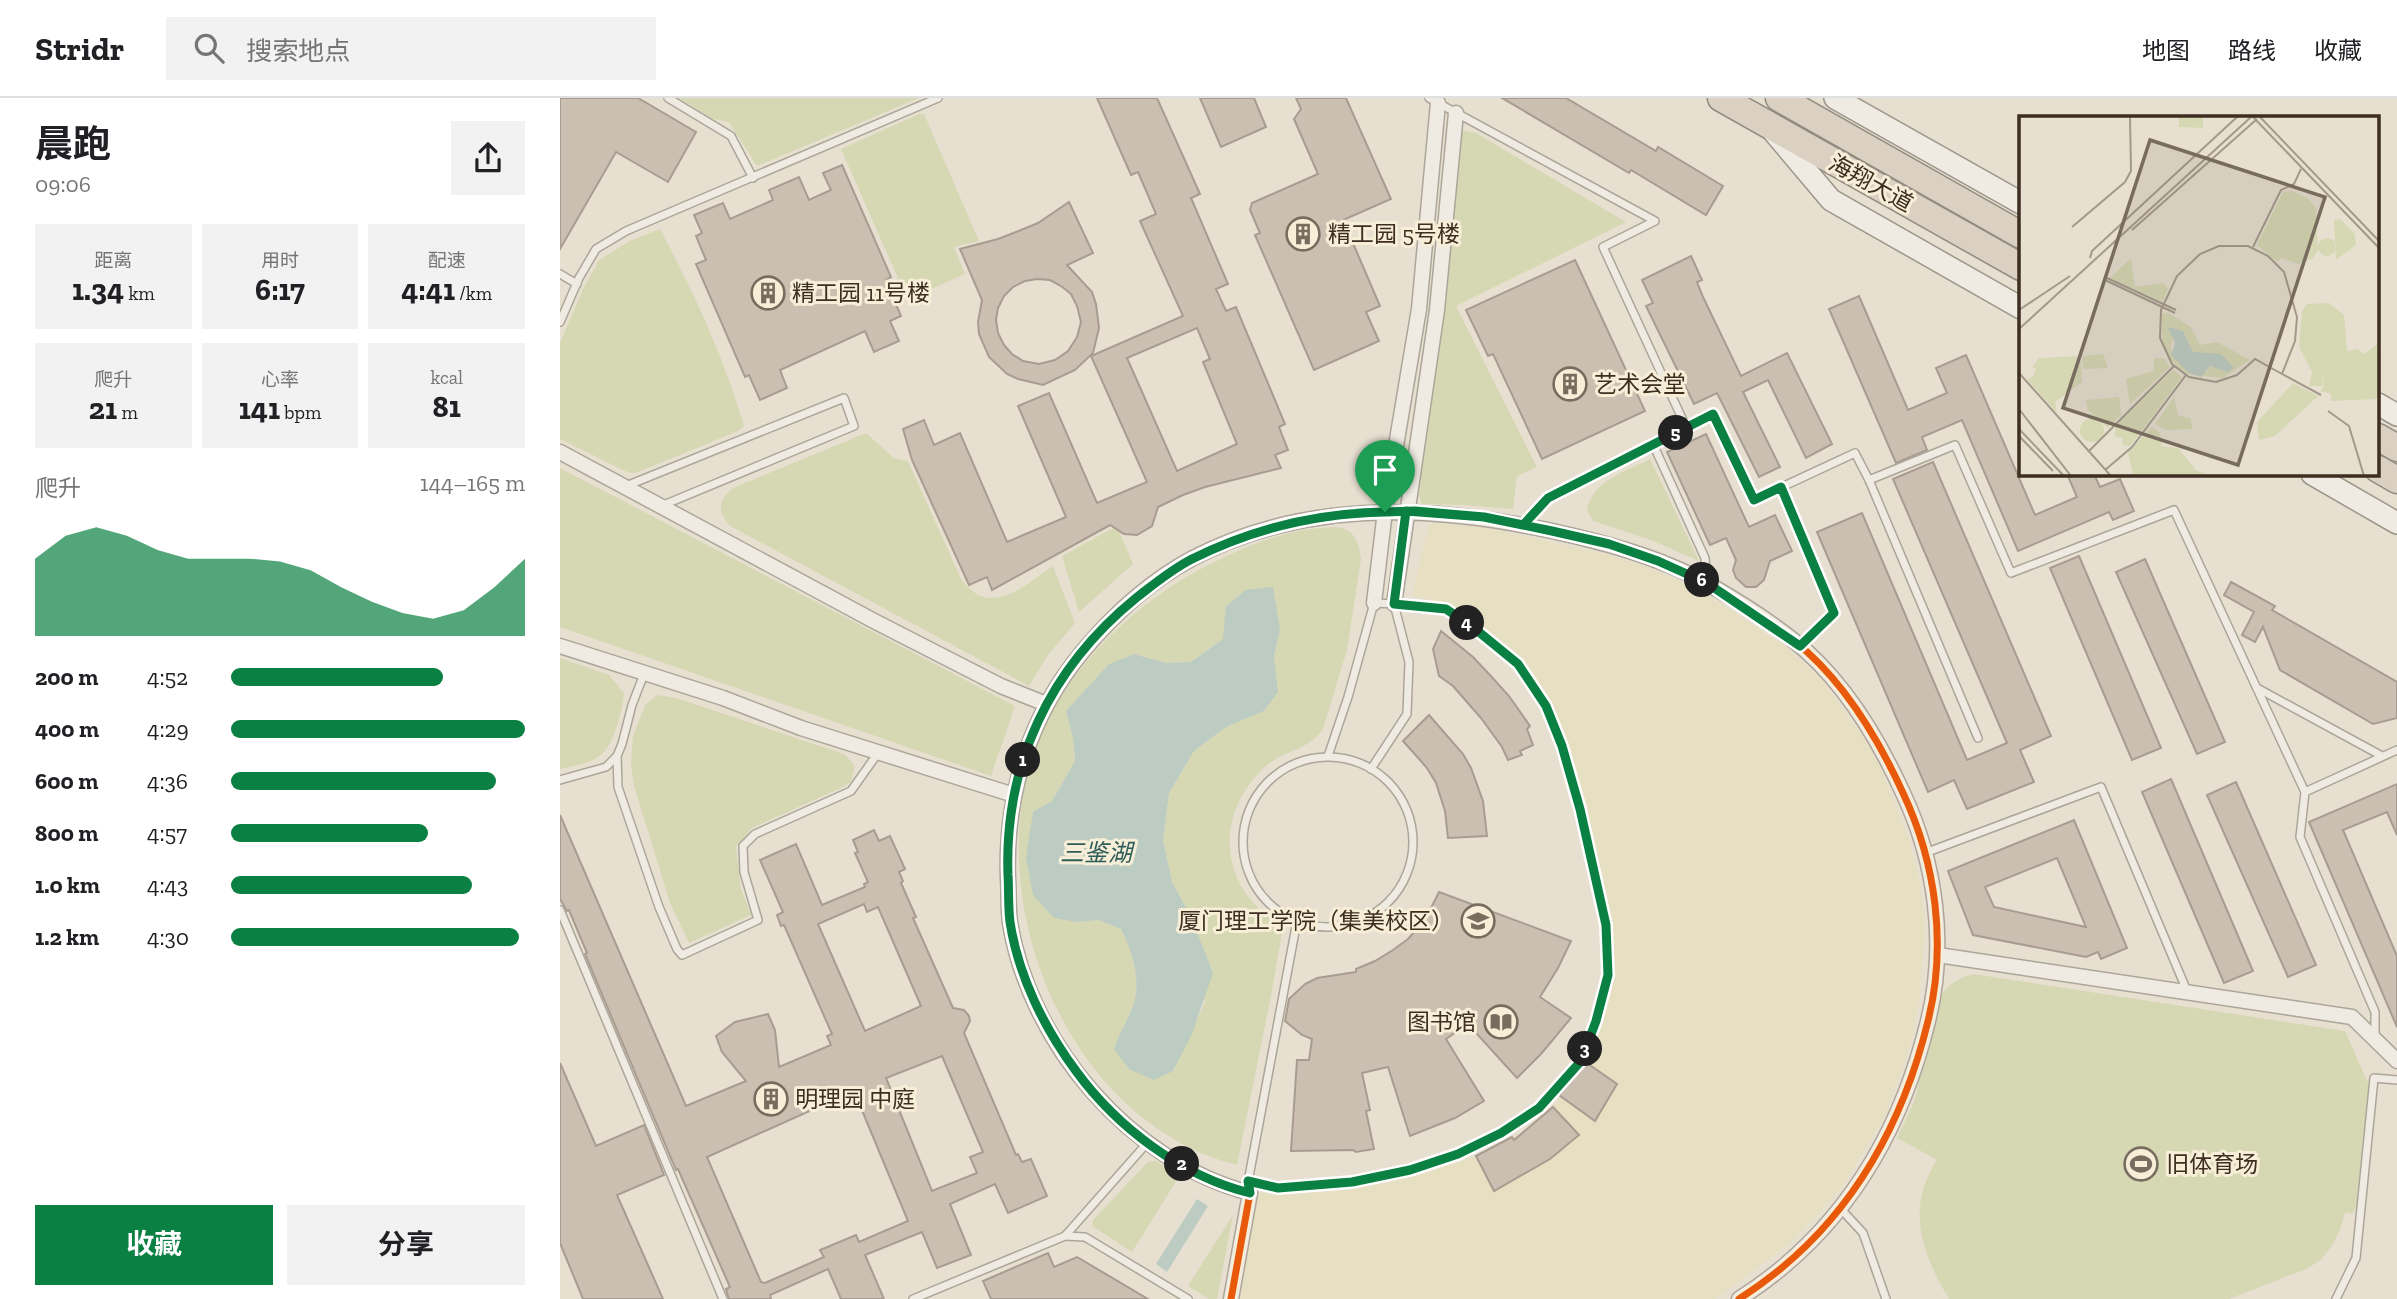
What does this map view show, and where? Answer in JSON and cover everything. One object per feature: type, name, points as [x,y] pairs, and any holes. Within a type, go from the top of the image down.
[{"type":"highway","name":"海翔大道","points":[[1721,98],[2019,266]]},
{"type":"highway","name":"海翔大道","points":[[1779,98],[2019,234]]},
{"type":"highway","points":[[2380,438],[2397,448]]},
{"type":"highway","points":[[2380,470],[2397,480]]},
{"type":"street","points":[[1835,98],[2019,202]]},
{"type":"street","points":[[1374,603],[1385,512],[1419,309],[1433,101]]},
{"type":"street","points":[[1394,604],[1437,310],[1456,113]]},
{"type":"street","points":[[1766,123],[1831,200],[2019,307]]},
{"type":"street","points":[[2380,405],[2397,415]]},
{"type":"street","points":[[560,452],[940,655],[1001,686],[1046,704]]},
{"type":"street","points":[[2315,476],[2397,523]]},
{"type":"street","points":[[1231,1299],[1249,1187],[1217,1182],[1192,1170],[1148,1142],[1092,1093],[1048,1030],[1032,995],[1010,922],[1008,860],[1014,795],[1025,751],[1046,704],[1068,669],[1106,624],[1162,577],[1190,560],[1242,537],[1279,526],[1314,518],[1406,511],[1484,517],[1609,544],[1658,561],[1707,583],[1800,646],[1833,678],[1879,742],[1911,809],[1933,885],[1938,955],[1929,1019],[1918,1063],[1905,1098],[1878,1153],[1840,1208],[1799,1253],[1765,1282],[1739,1299]]},
{"type":"street","points":[[560,646],[1014,795]]},
{"type":"street","points":[[1938,955],[2352,1017],[2397,1061]]},
{"type":"lane","points":[[668,98],[731,136],[753,178]]},
{"type":"lane","points":[[560,322],[596,249],[626,231],[938,98]]},
{"type":"lane","points":[[1433,101],[1655,221],[1603,247],[1686,427]]},
{"type":"lane","points":[[560,274],[577,284]]},
{"type":"lane","points":[[624,486],[844,398],[854,426],[660,506]]},
{"type":"lane","points":[[1523,525],[1548,498],[1713,414],[1754,500],[1855,453],[1869,480],[1978,738]]},
{"type":"lane","points":[[1653,444],[1705,558],[1707,583]]},
{"type":"lane","points":[[1869,480],[1955,445],[2011,573],[2174,510],[2305,792],[2300,837],[2375,1012],[2375,1040]]},
{"type":"lane","points":[[1781,487],[1834,613],[1800,646]]},
{"type":"lane","points":[[1297,921],[1249,1187],[1278,1188],[1352,1182],[1410,1170],[1458,1154],[1501,1133],[1539,1108],[1581,1061],[1608,975],[1606,925],[1580,809],[1562,746],[1546,706],[1518,664],[1446,609],[1374,603],[1348,697],[1328,756]]},
{"type":"lane","points":[[1371,769],[1407,714],[1409,662],[1394,604]]},
{"type":"lane","points":[[560,780],[606,767],[617,756],[644,674]]},
{"type":"lane","points":[[2256,687],[2382,756]]},
{"type":"lane","points":[[2305,792],[2397,750]]},
{"type":"lane","points":[[617,756],[618,788],[659,907],[682,955],[758,920],[744,872],[743,846],[755,834],[851,791],[880,751]]},
{"type":"lane","points":[[1328,756],[1345,758],[1371,769],[1389,782],[1407,811],[1413,845],[1405,878],[1396,893],[1385,906],[1356,923],[1322,927],[1297,921],[1275,909],[1252,881],[1243,850],[1243,834],[1252,802],[1272,777],[1299,761],[1328,756]]},
{"type":"lane","points":[[1925,853],[2101,787],[2187,992]]},
{"type":"lane","points":[[560,910],[723,1299]]},
{"type":"lane","points":[[2336,1299],[2356,1258],[2374,1078],[2397,1080]]},
{"type":"lane","points":[[1065,1236],[1148,1142]]},
{"type":"lane","points":[[1840,1208],[1863,1233],[1886,1299]]},
{"type":"lane","points":[[913,1299],[1065,1236],[1085,1237],[1188,1299]]},
{"type":"shaded area","points":[[1429,523],[1482,527],[1608,555],[1653,569],[1702,591],[1788,648],[1824,683],[1868,744],[1884,776],[1910,842],[1925,923],[1919,1005],[1907,1056],[1883,1120],[1842,1187],[1820,1212],[1791,1242],[1715,1299],[1240,1299],[1258,1192],[1278,1195],[1356,1189],[1413,1177],[1476,1156],[1495,1191],[1531,1170],[1512,1137],[1524,1132],[1548,1161],[1579,1135],[1553,1107],[1562,1097],[1595,1120],[1617,1085],[1585,1062],[1601,1022],[1613,975],[1612,925],[1586,812],[1551,704],[1523,661],[1479,626],[1448,604],[1412,595]]},
{"type":"green space","points":[[679,98],[919,98],[757,166],[729,122],[713,119]]},
{"type":"green space","points":[[924,114],[979,241],[954,247],[965,274],[902,302],[892,282],[898,278],[841,149]]},
{"type":"green space","points":[[1461,130],[1476,133],[1626,222],[1456,306],[1537,467],[1517,476],[1513,509],[1422,504],[1417,490]]},
{"type":"green space","points":[[660,229],[707,326],[744,426],[738,431],[636,473],[629,473],[560,439],[560,343],[583,289],[599,260],[630,241]]},
{"type":"green space","points":[[866,433],[894,458],[908,461],[962,581],[975,593],[993,598],[1012,593],[1053,566],[1075,623],[1048,655],[1029,686],[730,526],[726,521],[721,506],[724,497],[733,488]]},
{"type":"green space","points":[[1650,459],[1699,561],[1651,540],[1593,521],[1587,510],[1590,500],[1603,484]]},
{"type":"green space","points":[[560,468],[1015,706],[991,776],[560,627]]},
{"type":"green space","points":[[1117,526],[1133,564],[1079,612],[1062,556]]},
{"type":"green space","points":[[1334,527],[1351,533],[1357,541],[1361,559],[1347,650],[1323,729],[1310,742],[1265,767],[1248,786],[1236,808],[1231,830],[1230,852],[1235,873],[1246,893],[1262,911],[1283,926],[1237,1165],[1178,1142],[1128,1105],[1086,1058],[1054,1002],[1031,941],[1020,878],[1020,815],[1033,755],[1045,726],[1077,673],[1120,627],[1169,588],[1212,563],[1262,541]],"holes":[[[1280,630],[1274,656],[1277,692],[1264,711],[1226,727],[1194,751],[1169,793],[1163,840],[1172,883],[1190,915],[1205,1002],[1174,1071],[1114,1049],[1136,994],[1136,974],[1129,946],[1121,929],[1099,920],[1077,922],[1033,813],[1052,801],[1075,761],[1073,738],[1066,711],[1109,664],[1134,654],[1166,663],[1191,662],[1223,639]]]},
{"type":"green space","points":[[560,658],[609,675],[624,693],[617,726],[602,754],[582,764],[560,769]]},
{"type":"green space","points":[[657,695],[676,698],[844,754],[855,766],[851,782],[843,787],[752,828],[736,847],[741,889],[751,915],[689,943],[670,903],[634,786],[631,764],[633,736],[645,705]]},
{"type":"green space","name":"旧体育场","points":[[1973,974],[2345,1031],[2369,1085],[2356,1207],[2352,1214],[2345,1212],[2333,1244],[2321,1260],[2306,1269],[2229,1299],[1949,1299],[1931,1265],[1921,1231],[1922,1196],[1927,1178],[1937,1160],[1897,1138],[1914,1102],[1938,1002],[1952,984]]},
{"type":"green space","points":[[1156,1161],[1183,1178],[1177,1180],[1132,1252],[1092,1226],[1093,1220],[1148,1162]]},
{"type":"green space","points":[[1233,1215],[1217,1299],[1209,1299],[1188,1286]]},
{"type":"water","name":"三鉴湖","points":[[1273,587],[1280,630],[1274,656],[1278,692],[1264,711],[1226,727],[1194,751],[1169,793],[1163,840],[1172,882],[1190,915],[1213,973],[1192,1034],[1173,1071],[1154,1080],[1129,1069],[1114,1049],[1136,994],[1132,955],[1121,929],[1099,920],[1077,922],[1054,918],[1033,895],[1026,857],[1033,812],[1052,801],[1075,761],[1073,738],[1066,711],[1109,664],[1134,654],[1166,663],[1191,662],[1223,639],[1226,606],[1246,590]]},
{"type":"water","points":[[1197,1199],[1208,1206],[1167,1272],[1156,1264]]},
{"type":"building","points":[[560,98],[638,98],[696,132],[668,182],[616,152],[560,249]]},
{"type":"building","points":[[1097,98],[1157,98],[1200,194],[1191,198],[1228,284],[1216,289],[1226,311],[1236,307],[1285,424],[1279,427],[1288,450],[1275,455],[1281,468],[1183,495],[1158,507],[1152,526],[1137,535],[1124,534],[1110,525],[992,590],[987,577],[969,585],[912,460],[903,429],[924,420],[934,445],[960,433],[1007,542],[1066,517],[1018,406],[1049,393],[1097,503],[1147,482],[1091,356],[1183,316],[1140,221],[1156,214],[1138,172],[1131,175]],"holes":[[[1197,328],[1210,359],[1203,362],[1237,444],[1177,471],[1127,358]]]},
{"type":"building","points":[[1200,98],[1254,98],[1266,127],[1221,147]]},
{"type":"building","name":"精工园 5号楼","points":[[1296,98],[1346,98],[1391,199],[1343,220],[1380,306],[1366,312],[1379,341],[1314,370],[1255,235],[1260,233],[1250,210],[1252,203],[1318,174],[1294,119],[1301,109]]},
{"type":"building","points":[[1502,98],[1566,98],[1656,151],[1658,147],[1723,186],[1706,215]]},
{"type":"building","name":"精工园 11号楼","points":[[842,165],[891,277],[886,280],[901,316],[890,321],[899,341],[874,352],[865,331],[780,370],[787,388],[760,400],[749,375],[745,377],[696,264],[706,260],[696,236],[702,233],[694,215],[723,203],[730,219],[773,200],[769,190],[799,177],[809,200],[831,190],[823,173]]},
{"type":"building","points":[[1069,202],[1093,253],[1067,265],[1092,292],[1099,328],[1093,353],[1075,370],[1043,385],[1007,374],[989,357],[979,334],[982,300],[960,249],[998,239],[1038,223]],"holes":[[[1050,280],[1071,294],[1077,306],[1081,322],[1077,337],[1068,351],[1055,360],[1039,364],[1023,361],[1012,354],[998,333],[998,308],[1013,287],[1025,281]]]},
{"type":"building","points":[[1691,256],[1702,280],[1697,282],[1703,297],[1741,376],[1787,353],[1832,444],[1806,458],[1768,380],[1743,392],[1780,467],[1759,477],[1717,393],[1694,404],[1646,306],[1653,303],[1642,280]]},
{"type":"building","name":"艺术会堂","points":[[1575,260],[1645,411],[1542,459],[1493,354],[1488,356],[1466,310]]},
{"type":"building","points":[[1859,296],[1908,410],[1947,393],[1936,368],[1966,355],[2035,515],[2077,497],[2068,476],[2095,476],[2100,487],[2120,479],[2134,511],[2113,520],[2109,512],[2018,551],[1962,420],[1922,437],[1927,450],[1896,463],[1829,309]]},
{"type":"building","points":[[1706,434],[1749,527],[1775,515],[1792,551],[1770,561],[1764,580],[1756,587],[1746,587],[1736,578],[1733,570],[1736,560],[1726,538],[1710,545],[1667,452]]},
{"type":"building","points":[[1933,462],[2051,736],[2020,750],[2034,782],[1967,809],[1954,780],[1928,792],[1817,532],[1862,513],[1967,760],[2007,743],[1893,479]]},
{"type":"building","points":[[2079,556],[2161,748],[2132,760],[2050,568]]},
{"type":"building","points":[[2145,559],[2225,742],[2197,754],[2116,572]]},
{"type":"building","points":[[2231,582],[2275,606],[2272,610],[2397,682],[2397,718],[2373,724],[2280,670],[2263,627],[2255,642],[2242,635],[2254,612],[2224,595]]},
{"type":"building","points":[[1441,631],[1490,675],[1530,726],[1527,729],[1533,745],[1520,751],[1522,755],[1508,760],[1481,718],[1453,686],[1439,676],[1433,649]]},
{"type":"building","points":[[1429,715],[1463,754],[1471,768],[1483,801],[1487,836],[1448,838],[1445,811],[1436,783],[1427,768],[1403,741]]},
{"type":"building","points":[[2171,779],[2253,971],[2224,983],[2142,792]]},
{"type":"building","points":[[2236,782],[2316,965],[2288,977],[2207,795]]},
{"type":"building","points":[[2397,784],[2397,835],[2387,812],[2343,830],[2397,956],[2397,1027],[2309,822]]},
{"type":"building","points":[[560,815],[686,1106],[746,1081],[722,1052],[716,1036],[735,1022],[768,1014],[775,1030],[779,1067],[831,1045],[827,1036],[832,1034],[784,925],[781,926],[777,915],[783,912],[760,860],[796,844],[822,905],[865,887],[864,884],[868,882],[855,853],[858,852],[853,840],[874,830],[879,841],[890,836],[905,869],[899,872],[916,917],[913,918],[953,1008],[964,1010],[969,1016],[970,1021],[964,1033],[1016,1155],[1018,1154],[1022,1162],[1031,1159],[1047,1196],[1008,1213],[995,1184],[950,1204],[971,1255],[937,1268],[922,1232],[865,1255],[884,1299],[841,1299],[828,1269],[770,1295],[771,1299],[729,1299],[726,1289],[730,1287],[678,1169],[676,1170],[569,910],[567,911],[560,899]],"holes":[[[864,904],[867,912],[878,907],[921,1006],[865,1031],[818,924]],[[942,1056],[983,1152],[970,1157],[977,1173],[932,1191],[886,1078]],[[854,1091],[908,1221],[859,1242],[856,1235],[820,1250],[824,1257],[765,1283],[761,1282],[707,1157]]]},
{"type":"building","points":[[2074,820],[2127,948],[2101,959],[2098,952],[2086,957],[1973,935],[1948,871]],"holes":[[[2057,858],[2086,927],[1994,907],[1985,887]]]},
{"type":"building","name":"图书馆","points":[[1439,892],[1571,941],[1540,997],[1571,1018],[1517,1078],[1468,1024],[1446,1039],[1484,1101],[1455,1118],[1410,1136],[1388,1067],[1362,1073],[1370,1110],[1366,1111],[1374,1149],[1356,1152],[1291,1151],[1297,1060],[1309,1060],[1312,1039],[1302,1035],[1285,1021],[1289,999],[1305,984],[1317,978],[1356,972],[1356,969],[1393,950],[1408,939],[1425,920]]},
{"type":"building","points":[[560,1063],[596,1146],[644,1125],[664,1175],[617,1195],[663,1299],[583,1299],[560,1243]]},
{"type":"building","points":[[1587,1063],[1617,1084],[1595,1121],[1559,1095]]},
{"type":"building","points":[[1553,1107],[1579,1135],[1550,1159],[1494,1191],[1476,1156],[1512,1137],[1514,1140]]},
{"type":"building","points":[[1048,1253],[1054,1267],[1077,1257],[1148,1299],[991,1299],[983,1281]]},
{"type":"cycle path","points":[[1231,1299],[1250,1193],[1206,1177],[1165,1155],[1127,1126],[1092,1092],[1063,1053],[1039,1012],[1021,968],[1009,918],[1008,848],[1016,787],[1035,730],[1064,676],[1107,625],[1147,588],[1193,558],[1238,538],[1285,524],[1380,512],[1478,518],[1574,536],[1644,556],[1710,585],[1783,633],[1828,672],[1870,730],[1903,793],[1923,847],[1930,876],[1937,934],[1934,992],[1916,1063],[1883,1142],[1836,1213],[1808,1244],[1775,1273],[1739,1299]]},
{"type":"place","name":"精工园 5号楼","points":[[1303,234]]},
{"type":"place","name":"精工园 11号楼","points":[[768,293]]},
{"type":"place","name":"艺术会堂","points":[[1570,384]]},
{"type":"place","name":"厦门理工学院（集美校区）","points":[[1478,921]]},
{"type":"place","name":"图书馆","points":[[1501,1022]]},
{"type":"place","name":"明理园 中庭","points":[[771,1099]]},
{"type":"place","name":"旧体育场","points":[[2141,1164]]},
{"type":"route","points":[[1385,512],[1314,518],[1279,526],[1214,548],[1162,577],[1106,624],[1052,691],[1025,751],[1015,788],[1008,860],[1010,922],[1032,995],[1048,1030],[1092,1093],[1140,1136],[1192,1170],[1250,1193],[1248,1181],[1278,1188],[1313,1186],[1352,1182],[1410,1170],[1458,1154],[1501,1133],[1539,1108],[1581,1061],[1596,1021],[1608,975],[1606,925],[1595,870],[1562,746],[1546,706],[1518,664],[1446,609],[1394,604],[1406,511],[1484,517],[1523,525],[1548,498],[1713,414],[1754,500],[1781,487],[1834,613],[1800,646],[1707,583],[1658,561],[1609,544],[1484,517],[1415,511],[1406,511],[1385,512]]}]
